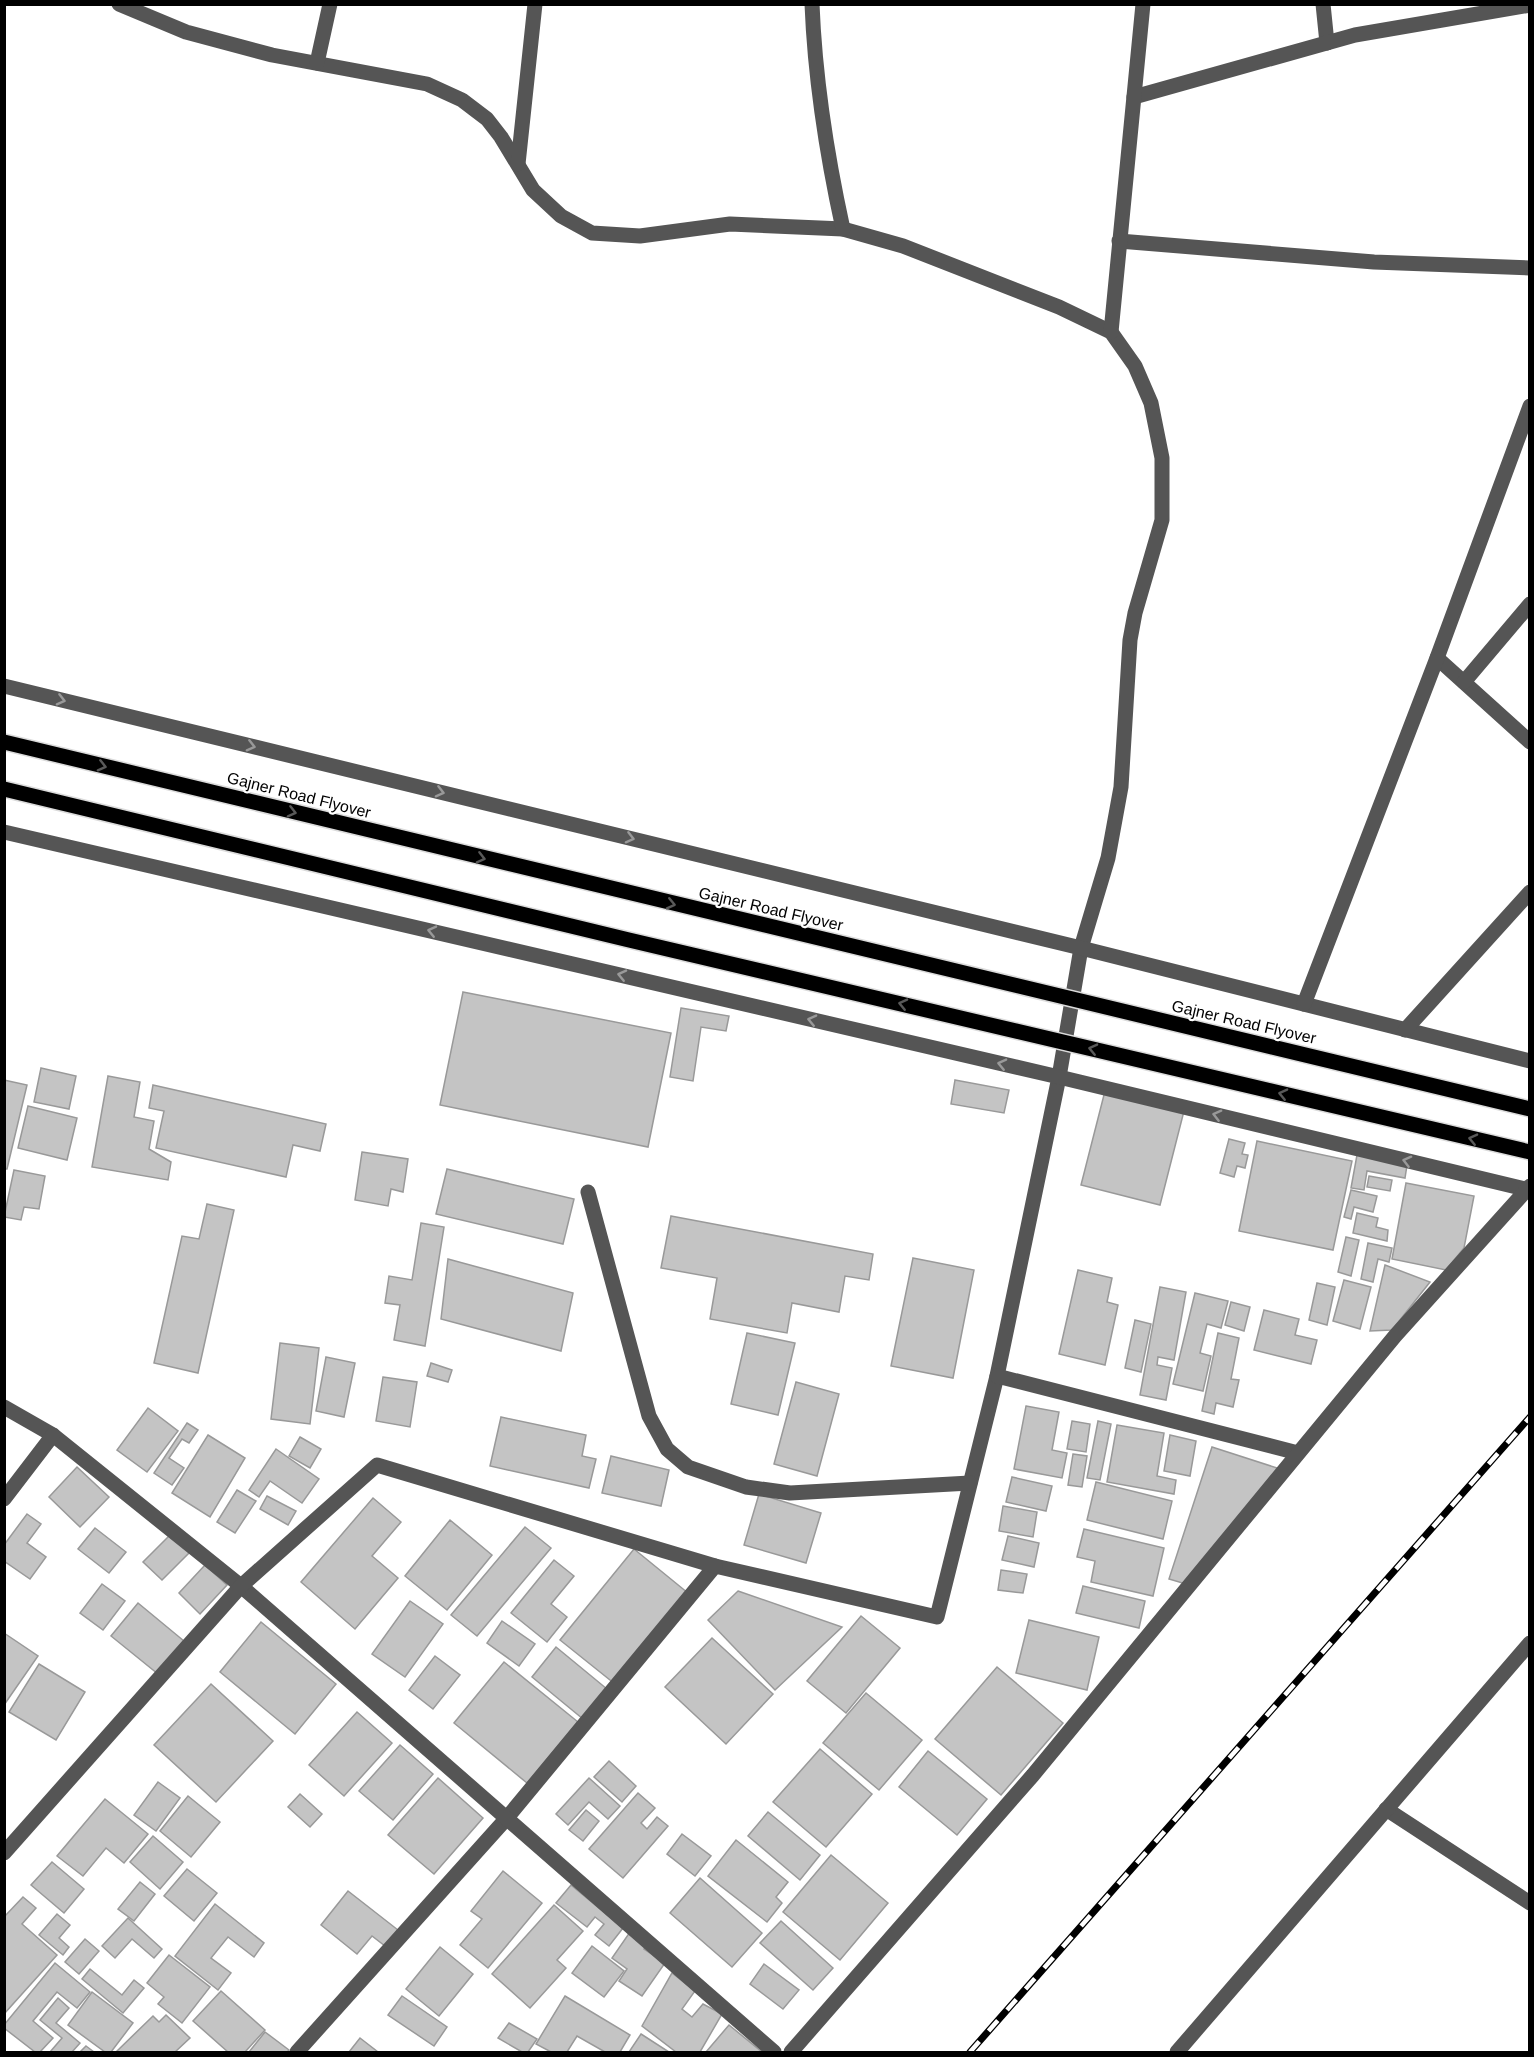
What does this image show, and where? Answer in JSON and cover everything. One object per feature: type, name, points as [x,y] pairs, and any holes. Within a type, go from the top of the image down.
[{"type":"main road","name":"Gajner Road Flyover","points":[[4,742],[1530,1109]]},
{"type":"main road","points":[[4,789],[629,940],[1530,1152]]},
{"type":"street","points":[[4,1853],[241,1586],[377,1466],[715,1566],[937,1617],[997,1376],[1059,1077],[1081,948],[1107,858],[1121,787],[1130,640],[1135,613],[1162,520],[1162,458],[1151,403],[1135,366],[1111,332],[1059,307],[903,246],[843,229],[730,224],[640,236],[592,233],[561,216],[533,190],[487,119],[462,100],[427,84],[272,55],[186,32],[119,4]]},
{"type":"street","points":[[317,63],[330,4]]},
{"type":"street","points":[[518,164],[535,4]]},
{"type":"street","points":[[812,4],[813,35],[831,171],[843,229]]},
{"type":"street","points":[[1111,332],[1143,4]]},
{"type":"street","points":[[1323,4],[1327,43]]},
{"type":"street","points":[[1134,97],[1354,35],[1530,5]]},
{"type":"street","points":[[1119,241],[1374,262],[1530,268]]},
{"type":"street","points":[[1304,1004],[1437,658],[1530,406]]},
{"type":"street","points":[[1464,682],[1530,604]]},
{"type":"street","points":[[1437,658],[1530,742]]},
{"type":"street","points":[[4,686],[1081,948],[1530,1061]]},
{"type":"street","points":[[4,832],[1527,1187],[1395,1336],[1033,1775],[791,2052]]},
{"type":"street","points":[[1405,1030],[1530,892]]},
{"type":"street","points":[[588,1192],[649,1416],[667,1449],[688,1467],[746,1487],[789,1493],[970,1483]]},
{"type":"street","points":[[997,1376],[1298,1454]]},
{"type":"street","points":[[4,1407],[53,1435],[241,1586],[774,2052]]},
{"type":"street","points":[[4,1499],[53,1435]]},
{"type":"street","points":[[297,2052],[506,1819],[715,1566]]},
{"type":"street","points":[[1177,2052],[1530,1643]]},
{"type":"street","points":[[1386,1809],[1530,1903]]},
{"type":"building","points":[[463,992],[671,1033],[648,1147],[440,1105]]},
{"type":"building","points":[[681,1008],[729,1016],[726,1031],[701,1027],[693,1081],[670,1077]]},
{"type":"building","points":[[41,1068],[76,1076],[69,1109],[34,1102]]},
{"type":"building","points":[[108,1076],[140,1082],[134,1117],[154,1121],[149,1149],[171,1162],[168,1180],[92,1167]]},
{"type":"building","points":[[4,1080],[27,1085],[7,1169],[4,1169]]},
{"type":"building","points":[[955,1080],[1009,1090],[1004,1113],[951,1104]]},
{"type":"building","points":[[153,1085],[326,1124],[320,1151],[293,1145],[286,1177],[156,1148],[164,1111],[149,1108]]},
{"type":"building","points":[[1105,1091],[1184,1111],[1160,1205],[1081,1185]]},
{"type":"building","points":[[28,1106],[77,1118],[67,1160],[18,1148]]},
{"type":"building","points":[[1229,1139],[1245,1143],[1242,1154],[1248,1155],[1245,1168],[1237,1166],[1234,1177],[1220,1173]]},
{"type":"building","points":[[1257,1141],[1352,1161],[1333,1250],[1239,1231]]},
{"type":"building","points":[[362,1152],[408,1159],[403,1192],[391,1189],[388,1206],[355,1200]]},
{"type":"building","points":[[1357,1155],[1407,1165],[1405,1178],[1367,1171],[1364,1190],[1351,1188]]},
{"type":"building","points":[[447,1169],[574,1199],[563,1244],[436,1214]]},
{"type":"building","points":[[14,1170],[45,1176],[39,1209],[24,1207],[21,1220],[4,1217]]},
{"type":"building","points":[[1369,1176],[1392,1180],[1390,1191],[1367,1187]]},
{"type":"building","points":[[1406,1183],[1474,1196],[1464,1248],[1446,1270],[1392,1259]]},
{"type":"building","points":[[1351,1190],[1377,1196],[1373,1212],[1354,1207],[1351,1219],[1344,1217]]},
{"type":"building","points":[[207,1204],[234,1210],[198,1373],[154,1363],[182,1236],[199,1239]]},
{"type":"building","points":[[1357,1213],[1378,1218],[1376,1227],[1388,1230],[1387,1241],[1353,1233]]},
{"type":"building","points":[[671,1216],[873,1254],[869,1280],[845,1276],[839,1312],[792,1303],[787,1333],[710,1319],[717,1278],[661,1268]]},
{"type":"building","points":[[421,1223],[444,1227],[425,1346],[394,1340],[400,1305],[385,1303],[389,1276],[412,1280]]},
{"type":"building","points":[[1346,1237],[1359,1240],[1351,1276],[1338,1272]]},
{"type":"building","points":[[1368,1243],[1392,1248],[1389,1262],[1378,1259],[1373,1282],[1361,1279]]},
{"type":"building","points":[[913,1258],[974,1270],[953,1378],[891,1366]]},
{"type":"building","points":[[448,1259],[573,1293],[561,1351],[441,1319]]},
{"type":"building","points":[[1385,1265],[1430,1282],[1392,1330],[1370,1331]]},
{"type":"building","points":[[1078,1270],[1112,1278],[1107,1302],[1118,1305],[1105,1365],[1059,1354]]},
{"type":"building","points":[[1344,1280],[1371,1287],[1360,1329],[1333,1321]]},
{"type":"building","points":[[1317,1283],[1335,1287],[1327,1325],[1309,1320]]},
{"type":"building","points":[[1160,1287],[1186,1292],[1174,1360],[1158,1357],[1157,1365],[1172,1368],[1166,1400],[1140,1395]]},
{"type":"building","points":[[1195,1293],[1228,1301],[1221,1328],[1207,1324],[1200,1353],[1211,1356],[1203,1391],[1173,1384]]},
{"type":"building","points":[[1231,1302],[1250,1307],[1244,1331],[1225,1325]]},
{"type":"building","points":[[1264,1310],[1299,1319],[1295,1335],[1317,1340],[1311,1364],[1254,1350]]},
{"type":"building","points":[[1135,1320],[1151,1324],[1141,1372],[1125,1368]]},
{"type":"building","points":[[747,1333],[795,1343],[778,1415],[731,1404]]},
{"type":"building","points":[[1218,1333],[1239,1338],[1231,1379],[1239,1380],[1233,1407],[1216,1403],[1214,1414],[1202,1411]]},
{"type":"building","points":[[280,1343],[319,1348],[310,1424],[271,1419]]},
{"type":"building","points":[[326,1357],[355,1363],[344,1417],[316,1411]]},
{"type":"building","points":[[431,1363],[452,1370],[448,1382],[427,1376]]},
{"type":"building","points":[[383,1377],[417,1382],[410,1427],[376,1421]]},
{"type":"building","points":[[796,1382],[839,1394],[817,1476],[774,1464]]},
{"type":"building","points":[[1026,1406],[1059,1412],[1052,1450],[1067,1453],[1062,1478],[1014,1469]]},
{"type":"building","points":[[148,1408],[178,1431],[147,1472],[117,1450]]},
{"type":"building","points":[[501,1417],[586,1435],[582,1456],[596,1459],[589,1488],[490,1466]]},
{"type":"building","points":[[1072,1421],[1090,1424],[1086,1452],[1067,1449]]},
{"type":"building","points":[[1098,1421],[1111,1424],[1100,1480],[1087,1478]]},
{"type":"building","points":[[187,1423],[198,1430],[189,1443],[182,1439],[169,1458],[184,1468],[172,1485],[154,1473]]},
{"type":"building","points":[[1117,1425],[1164,1433],[1157,1476],[1176,1480],[1174,1494],[1107,1482]]},
{"type":"building","points":[[208,1435],[245,1458],[210,1517],[172,1493]]},
{"type":"building","points":[[1170,1435],[1196,1441],[1190,1476],[1164,1471]]},
{"type":"building","points":[[300,1437],[321,1449],[310,1468],[289,1456]]},
{"type":"building","points":[[1212,1447],[1280,1469],[1189,1585],[1169,1579]]},
{"type":"building","points":[[276,1449],[319,1479],[302,1503],[270,1481],[259,1497],[249,1490]]},
{"type":"building","points":[[1073,1454],[1087,1456],[1082,1487],[1068,1485]]},
{"type":"building","points":[[611,1456],[669,1470],[661,1506],[602,1493]]},
{"type":"building","points":[[77,1467],[109,1497],[80,1527],[49,1497]]},
{"type":"building","points":[[1012,1477],[1052,1486],[1046,1511],[1006,1502]]},
{"type":"building","points":[[1096,1482],[1172,1501],[1163,1539],[1087,1520]]},
{"type":"building","points":[[237,1490],[256,1501],[235,1533],[217,1522]]},
{"type":"building","points":[[759,1494],[821,1513],[806,1563],[744,1545]]},
{"type":"building","points":[[267,1496],[296,1511],[288,1525],[260,1509]]},
{"type":"building","points":[[373,1498],[401,1522],[372,1556],[398,1578],[355,1629],[301,1582]]},
{"type":"building","points":[[1003,1506],[1037,1512],[1033,1537],[999,1531]]},
{"type":"building","points":[[27,1514],[41,1524],[27,1543],[46,1557],[30,1579],[4,1561],[4,1545]]},
{"type":"building","points":[[450,1520],[492,1555],[447,1610],[405,1576]]},
{"type":"building","points":[[525,1527],[551,1548],[477,1636],[451,1615]]},
{"type":"building","points":[[95,1528],[126,1552],[109,1573],[78,1549]]},
{"type":"building","points":[[1084,1529],[1164,1548],[1153,1596],[1091,1582],[1095,1561],[1077,1557]]},
{"type":"building","points":[[171,1534],[190,1552],[162,1580],[143,1562]]},
{"type":"building","points":[[1008,1536],[1039,1543],[1034,1567],[1002,1560]]},
{"type":"building","points":[[634,1549],[688,1593],[615,1684],[560,1640]]},
{"type":"building","points":[[554,1560],[574,1576],[551,1604],[567,1617],[547,1642],[511,1613]]},
{"type":"building","points":[[205,1565],[227,1585],[200,1614],[179,1593]]},
{"type":"building","points":[[1001,1570],[1027,1574],[1023,1593],[998,1590]]},
{"type":"building","points":[[102,1584],[125,1601],[103,1630],[80,1613]]},
{"type":"building","points":[[1083,1586],[1145,1601],[1139,1628],[1076,1613]]},
{"type":"building","points":[[738,1591],[842,1627],[775,1690],[708,1620]]},
{"type":"building","points":[[410,1601],[443,1624],[405,1677],[372,1654]]},
{"type":"building","points":[[138,1603],[184,1641],[158,1674],[111,1636]]},
{"type":"building","points":[[861,1616],[900,1648],[846,1713],[807,1681]]},
{"type":"building","points":[[1029,1620],[1099,1637],[1087,1690],[1016,1673]]},
{"type":"building","points":[[502,1621],[535,1644],[519,1666],[487,1643]]},
{"type":"building","points":[[261,1622],[336,1684],[295,1734],[220,1672]]},
{"type":"building","points":[[4,1633],[38,1656],[4,1705]]},
{"type":"building","points":[[712,1638],[773,1694],[726,1744],[665,1687]]},
{"type":"building","points":[[556,1647],[607,1689],[583,1719],[532,1677]]},
{"type":"building","points":[[435,1656],[460,1675],[433,1709],[409,1690]]},
{"type":"building","points":[[504,1662],[578,1722],[527,1783],[454,1723]]},
{"type":"building","points":[[39,1664],[85,1692],[56,1740],[9,1712]]},
{"type":"building","points":[[997,1667],[1063,1723],[1001,1795],[935,1739]]},
{"type":"building","points":[[211,1684],[273,1741],[216,1802],[154,1745]]},
{"type":"building","points":[[866,1693],[922,1740],[879,1790],[823,1743]]},
{"type":"building","points":[[357,1712],[392,1743],[344,1796],[309,1765]]},
{"type":"building","points":[[400,1745],[433,1774],[393,1820],[359,1791]]},
{"type":"building","points":[[820,1749],[872,1794],[826,1847],[773,1802]]},
{"type":"building","points":[[928,1751],[987,1799],[957,1835],[899,1787]]},
{"type":"building","points":[[609,1761],[636,1786],[622,1802],[594,1777]]},
{"type":"building","points":[[438,1778],[483,1818],[434,1874],[388,1835]]},
{"type":"building","points":[[589,1778],[620,1806],[608,1819],[589,1802],[568,1825],[556,1814]]},
{"type":"building","points":[[158,1782],[180,1798],[156,1831],[134,1815]]},
{"type":"building","points":[[638,1793],[655,1808],[641,1823],[647,1829],[657,1817],[668,1826],[623,1878],[589,1849]]},
{"type":"building","points":[[300,1794],[322,1814],[310,1827],[288,1807]]},
{"type":"building","points":[[188,1796],[220,1822],[191,1857],[160,1831]]},
{"type":"building","points":[[105,1799],[148,1834],[124,1863],[106,1848],[83,1876],[57,1856]]},
{"type":"building","points":[[586,1810],[599,1821],[583,1841],[569,1830]]},
{"type":"building","points":[[768,1812],[820,1855],[800,1880],[748,1836]]},
{"type":"building","points":[[682,1834],[711,1856],[695,1876],[667,1854]]},
{"type":"building","points":[[153,1836],[183,1862],[160,1889],[130,1862]]},
{"type":"building","points":[[736,1840],[788,1882],[776,1897],[782,1903],[767,1922],[708,1876]]},
{"type":"building","points":[[831,1855],[888,1903],[840,1960],[783,1912]]},
{"type":"building","points":[[52,1862],[84,1889],[64,1913],[31,1885]]},
{"type":"building","points":[[187,1869],[217,1893],[194,1921],[164,1896]]},
{"type":"building","points":[[503,1871],[542,1903],[488,1968],[460,1945],[482,1919],[471,1911]]},
{"type":"building","points":[[700,1878],[762,1933],[732,1967],[670,1913]]},
{"type":"building","points":[[140,1882],[155,1894],[134,1921],[118,1909]]},
{"type":"building","points":[[571,1885],[623,1928],[609,1946],[595,1935],[604,1924],[595,1917],[587,1927],[556,1903]]},
{"type":"building","points":[[348,1891],[398,1930],[385,1946],[372,1936],[357,1954],[321,1925]]},
{"type":"building","points":[[23,1897],[36,1908],[22,1924],[57,1955],[4,2014],[4,1917]]},
{"type":"building","points":[[215,1904],[264,1943],[254,1957],[228,1937],[211,1958],[231,1973],[218,1990],[175,1956]]},
{"type":"building","points":[[554,1905],[583,1931],[557,1960],[566,1968],[530,2008],[492,1974]]},
{"type":"building","points":[[57,1914],[70,1925],[59,1938],[69,1947],[63,1955],[39,1935]]},
{"type":"building","points":[[128,1918],[162,1949],[154,1958],[132,1939],[115,1958],[102,1946]]},
{"type":"building","points":[[781,1921],[833,1968],[813,1990],[760,1943]]},
{"type":"building","points":[[630,1932],[647,1945],[644,1949],[665,1963],[642,1996],[619,1981],[627,1969],[612,1958]]},
{"type":"building","points":[[85,1939],[99,1951],[79,1974],[65,1962]]},
{"type":"building","points":[[592,1946],[624,1971],[604,1997],[572,1973]]},
{"type":"building","points":[[440,1947],[473,1974],[439,2016],[406,1989]]},
{"type":"building","points":[[169,1955],[210,1987],[182,2023],[158,2004],[164,1997],[147,1983]]},
{"type":"building","points":[[55,1963],[90,1992],[77,2008],[57,1992],[33,2021],[53,2038],[40,2052],[35,2052],[4,2028],[4,2025]]},
{"type":"building","points":[[764,1964],[799,1990],[783,2009],[750,1984]]},
{"type":"building","points":[[90,1969],[122,1995],[134,1980],[144,1988],[123,2013],[82,1979]]},
{"type":"building","points":[[672,1973],[695,1991],[682,2009],[692,2017],[703,2004],[722,2014],[700,2052],[676,2052],[642,2026]]},
{"type":"building","points":[[221,1991],[265,2030],[245,2052],[228,2052],[193,2021]]},
{"type":"building","points":[[92,1992],[133,2023],[111,2052],[105,2052],[68,2025]]},
{"type":"building","points":[[402,1996],[447,2027],[434,2046],[388,2015]]},
{"type":"building","points":[[565,1996],[630,2035],[620,2052],[605,2052],[577,2036],[567,2052],[551,2052],[536,2044]]},
{"type":"building","points":[[58,1998],[69,2008],[56,2023],[80,2043],[72,2052],[50,2052],[62,2038],[40,2020]]},
{"type":"building","points":[[166,2015],[190,2038],[175,2052],[116,2052],[153,2016],[159,2022]]},
{"type":"building","points":[[509,2023],[537,2039],[528,2052],[522,2052],[498,2038]]},
{"type":"building","points":[[729,2025],[762,2052],[706,2052]]},
{"type":"building","points":[[265,2032],[289,2050],[287,2052],[249,2052]]},
{"type":"building","points":[[641,2034],[669,2052],[629,2052]]},
{"type":"building","points":[[360,2038],[378,2052],[349,2052]]},
{"type":"building","points":[[86,2046],[94,2052],[80,2052]]},
{"type":"railway","points":[[970,2052],[1530,1417]]}]
